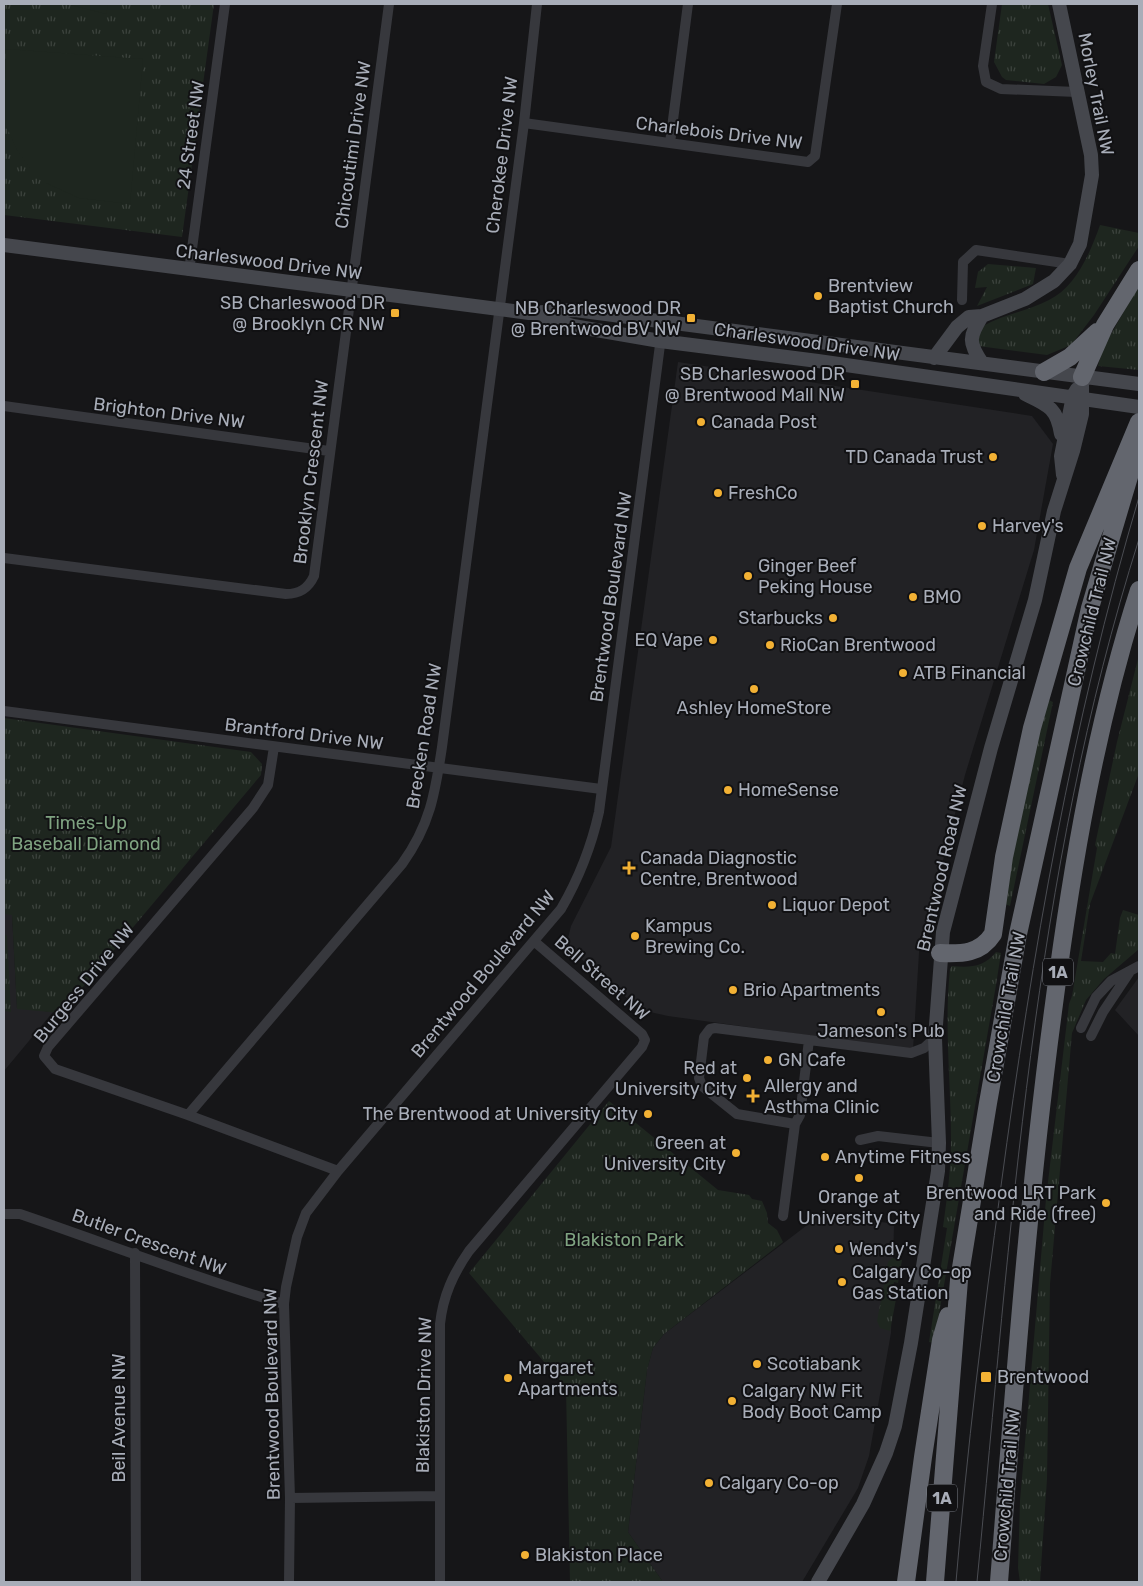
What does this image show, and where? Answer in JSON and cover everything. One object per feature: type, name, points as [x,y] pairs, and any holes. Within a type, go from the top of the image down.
[{"type":"highway","points":[[1082,377],[1105,325],[1139,270]]},
{"type":"highway","points":[[1044,372],[1070,357],[1105,325]]},
{"type":"highway","points":[[940,953],[976,951],[987,944],[993,934],[1004,857],[1032,728],[1078,568],[1139,422]]},
{"type":"highway","name":"Crowchild Trail NW","points":[[936,1582],[959,1280],[1018,934],[1090,608],[1139,443]]},
{"type":"highway","name":"Crowchild Trail NW","points":[[999,1582],[1037,1128],[1063,934],[1084,814],[1105,713],[1122,645],[1139,590]]},
{"type":"highway","points":[[906,1582],[923,1457],[942,1340],[959,1280]]},
{"type":"highway","points":[[1003,1529],[1010,1553],[1011,1582]]},
{"type":"street","name":"24 Street NW","points":[[189,271],[225,4]]},
{"type":"street","name":"Chicoutimi Drive NW","points":[[351,292],[389,4]]},
{"type":"street","name":"Cherokee Drive NW","points":[[499,309],[524,123],[537,4]]},
{"type":"street","points":[[670,143],[688,4]]},
{"type":"street","name":"Charlebois Drive NW","points":[[524,123],[808,162],[815,156],[837,4]]},
{"type":"street","points":[[992,4],[983,66],[986,82],[1001,89],[1077,92]]},
{"type":"street","name":"Morley Trail NW","points":[[934,358],[957,327],[969,317],[982,316],[1025,299],[1054,281],[1070,264],[1080,244],[1092,176],[1091,155],[1059,4]]},
{"type":"street","name":"Charleswood Drive NW","points":[[4,245],[351,292],[529,313],[573,326],[660,341],[1139,406]]},
{"type":"street","points":[[962,300],[963,262],[976,250],[1070,264]]},
{"type":"street","name":"Brooklyn Crescent NW","points":[[4,558],[286,594],[299,593],[311,583],[314,576],[351,292]]},
{"type":"street","name":"Brecken Road NW","points":[[188,1115],[410,852],[426,825],[439,766],[499,309]]},
{"type":"street","name":"Charleswood Drive NW","points":[[529,313],[575,310],[1139,384]]},
{"type":"street","points":[[982,316],[971,339],[973,350],[982,364]]},
{"type":"street","name":"Brentwood Boulevard NW","points":[[289,1582],[290,1498],[284,1304],[297,1237],[306,1213],[338,1171],[535,942],[561,909],[576,883],[594,836],[663,322]]},
{"type":"street","name":"Brentwood Road NW","points":[[1063,481],[1061,456],[1063,444],[1078,397],[1082,377]]},
{"type":"street","points":[[1016,389],[1053,410],[1058,418],[1063,444]]},
{"type":"street","name":"Brentwood Road NW","points":[[818,1582],[863,1504],[886,1453],[895,1426],[930,1230],[938,1171],[939,1143],[935,1038],[940,953],[944,925],[964,846],[1035,600],[1054,511],[1082,414],[1078,397]]},
{"type":"street","name":"Brighton Drive NW","points":[[4,406],[330,451]]},
{"type":"street","name":"Brantford Drive NW","points":[[4,711],[274,747],[439,766],[601,789]]},
{"type":"street","name":"Burgess Drive NW","points":[[274,747],[268,785],[253,808],[48,1047],[44,1056],[55,1069],[188,1115],[338,1171]]},
{"type":"street","name":"Bell Street NW","points":[[535,942],[642,1034],[645,1040]]},
{"type":"street","points":[[1081,1028],[1096,997],[1111,981],[1139,966]]},
{"type":"street","points":[[1091,1036],[1103,1012],[1129,973]]},
{"type":"street","points":[[795,1124],[737,1114],[702,1086],[699,1078],[703,1042],[707,1032],[715,1028],[911,1053],[924,1048],[935,1038]]},
{"type":"street","name":"Blakiston Drive NW","points":[[440,1582],[440,1324],[446,1293],[453,1276],[469,1251],[637,1054],[645,1040]]},
{"type":"street","points":[[783,1216],[795,1124],[800,1115],[809,1040]]},
{"type":"street","points":[[860,1140],[878,1136],[939,1143]]},
{"type":"street","name":"Butler Crescent NW","points":[[4,1214],[20,1214],[135,1253],[208,1282],[284,1304]]},
{"type":"street","name":"Beil Avenue NW","points":[[135,1253],[136,1582]]},
{"type":"street","points":[[290,1498],[439,1496]]},
{"type":"shaded area","name":"RioCan Brentwood","points":[[678,362],[1032,416],[1053,444],[1034,550],[965,775],[924,934],[920,937],[913,1050],[668,1016],[641,1010],[566,946],[571,926],[611,847]]},
{"type":"shaded area","points":[[4,914],[12,914],[17,1008],[53,1012],[4,1071]]},
{"type":"shaded area","points":[[1139,977],[1139,1036],[1115,1010]]},
{"type":"shaded area","points":[[823,1213],[888,1223],[894,1226],[891,1333],[869,1456],[858,1488],[802,1582],[663,1582],[628,1532],[647,1370],[653,1348],[664,1334]]},
{"type":"green space","points":[[4,4],[214,4],[182,237],[4,215]]},
{"type":"green space","points":[[67,4],[108,4],[106,14]]},
{"type":"green space","points":[[1002,4],[1048,4],[1062,65],[1056,77],[1044,84],[1006,80],[1002,77],[994,62]]},
{"type":"green space","points":[[6,49],[143,59],[130,204],[79,198],[46,183],[30,168],[17,150],[4,121]]},
{"type":"green space","points":[[1100,225],[1139,233],[1139,246],[1094,315],[1071,345],[1047,355],[978,346],[978,332],[983,326],[999,318],[1041,304],[1059,294],[1075,277],[1087,257]]},
{"type":"green space","points":[[988,264],[1036,268],[1033,284],[977,306],[987,287],[975,288],[978,272]]},
{"type":"green space","points":[[1139,285],[1139,370],[1098,366],[1102,350]]},
{"type":"green space","points":[[1139,655],[1139,773],[1090,904],[1081,961],[1103,962],[1111,953],[1115,954],[1120,918],[1123,910],[1139,915],[1139,949],[1104,979],[1086,1000],[1072,1033],[1050,1284],[1047,1479],[1040,1582],[1020,1582],[1018,1568],[1020,1501],[1046,1199],[1069,1004],[1072,996],[1097,848],[1095,845],[1117,742]]},
{"type":"green space","points":[[1046,699],[1053,702],[1010,906],[1005,904],[1013,842]]},
{"type":"green space","name":"Times-Up Baseball Diamond","points":[[4,718],[251,752],[262,764],[261,775],[61,1013],[17,1009],[12,915],[4,914]]},
{"type":"green space","points":[[4,935],[7,935],[11,1012],[4,1011]]},
{"type":"green space","points":[[996,952],[1001,953],[996,985],[934,1343],[929,1342],[947,1228],[943,1227],[951,1151],[948,1033],[950,969],[952,966],[965,967],[982,964]]},
{"type":"green space","name":"Blakiston Park","points":[[609,1101],[718,1190],[749,1195],[752,1199],[762,1201],[767,1213],[768,1223],[777,1230],[783,1242],[664,1334],[653,1348],[647,1370],[628,1532],[663,1582],[570,1582],[566,1388],[469,1273]]},
{"type":"green space","points":[[892,1258],[902,1260],[898,1283],[894,1282],[891,1298],[896,1299],[890,1331],[880,1328],[877,1321],[888,1262]]},
{"type":"tram line","points":[[956,1582],[970,1434],[988,1285],[1026,1012],[1056,839],[1074,753],[1115,582],[1139,497]]},
{"type":"tram line","points":[[977,1582],[1015,1187],[1050,925],[1073,795],[1103,666],[1139,539]]},
{"type":"place","name":"Brentview Baptist Church","points":[[818,296]]},
{"type":"place","name":"SB Charleswood DR @ Brooklyn CR NW","points":[[395,313]]},
{"type":"place","name":"NB Charleswood DR @ Brentwood BV NW","points":[[691,318]]},
{"type":"place","name":"SB Charleswood DR @ Brentwood Mall NW","points":[[855,384]]},
{"type":"place","name":"Canada Post","points":[[701,422]]},
{"type":"place","name":"TD Canada Trust","points":[[993,457]]},
{"type":"place","name":"FreshCo","points":[[718,493]]},
{"type":"place","name":"Harvey's","points":[[982,526]]},
{"type":"place","name":"Ginger Beef Peking House","points":[[748,576]]},
{"type":"place","name":"BMO","points":[[913,597]]},
{"type":"place","name":"Starbucks","points":[[833,618]]},
{"type":"place","name":"EQ Vape","points":[[713,640]]},
{"type":"place","name":"RioCan Brentwood","points":[[770,645]]},
{"type":"place","name":"ATB Financial","points":[[903,673]]},
{"type":"place","name":"Ashley HomeStore","points":[[754,689]]},
{"type":"place","name":"HomeSense","points":[[728,790]]},
{"type":"place","name":"Canada Diagnostic Centre, Brentwood","points":[[629,868]]},
{"type":"place","name":"Liquor Depot","points":[[772,905]]},
{"type":"place","name":"Kampus Brewing Co.","points":[[635,936]]},
{"type":"place","name":"Brio Apartments","points":[[733,990]]},
{"type":"place","name":"Jameson's Pub","points":[[881,1012]]},
{"type":"place","name":"GN Cafe","points":[[768,1060]]},
{"type":"place","name":"Red at University City","points":[[747,1078]]},
{"type":"place","name":"Allergy and Asthma Clinic","points":[[753,1096]]},
{"type":"place","name":"The Brentwood at University City","points":[[648,1114]]},
{"type":"place","name":"Green at University City","points":[[736,1153]]},
{"type":"place","name":"Anytime Fitness","points":[[825,1157]]},
{"type":"place","name":"Orange at University City","points":[[859,1178]]},
{"type":"place","name":"Brentwood LRT Park and Ride (free)","points":[[1106,1203]]},
{"type":"place","name":"Wendy's","points":[[839,1249]]},
{"type":"place","name":"Calgary Co-op Gas Station","points":[[842,1282]]},
{"type":"place","name":"Scotiabank","points":[[757,1364]]},
{"type":"place","name":"Brentwood","points":[[986,1377]]},
{"type":"place","name":"Margaret Apartments","points":[[508,1378]]},
{"type":"place","name":"Calgary NW Fit Body Boot Camp","points":[[732,1401]]},
{"type":"place","name":"Calgary Co-op","points":[[709,1483]]},
{"type":"place","name":"Blakiston Place","points":[[525,1555]]}]
